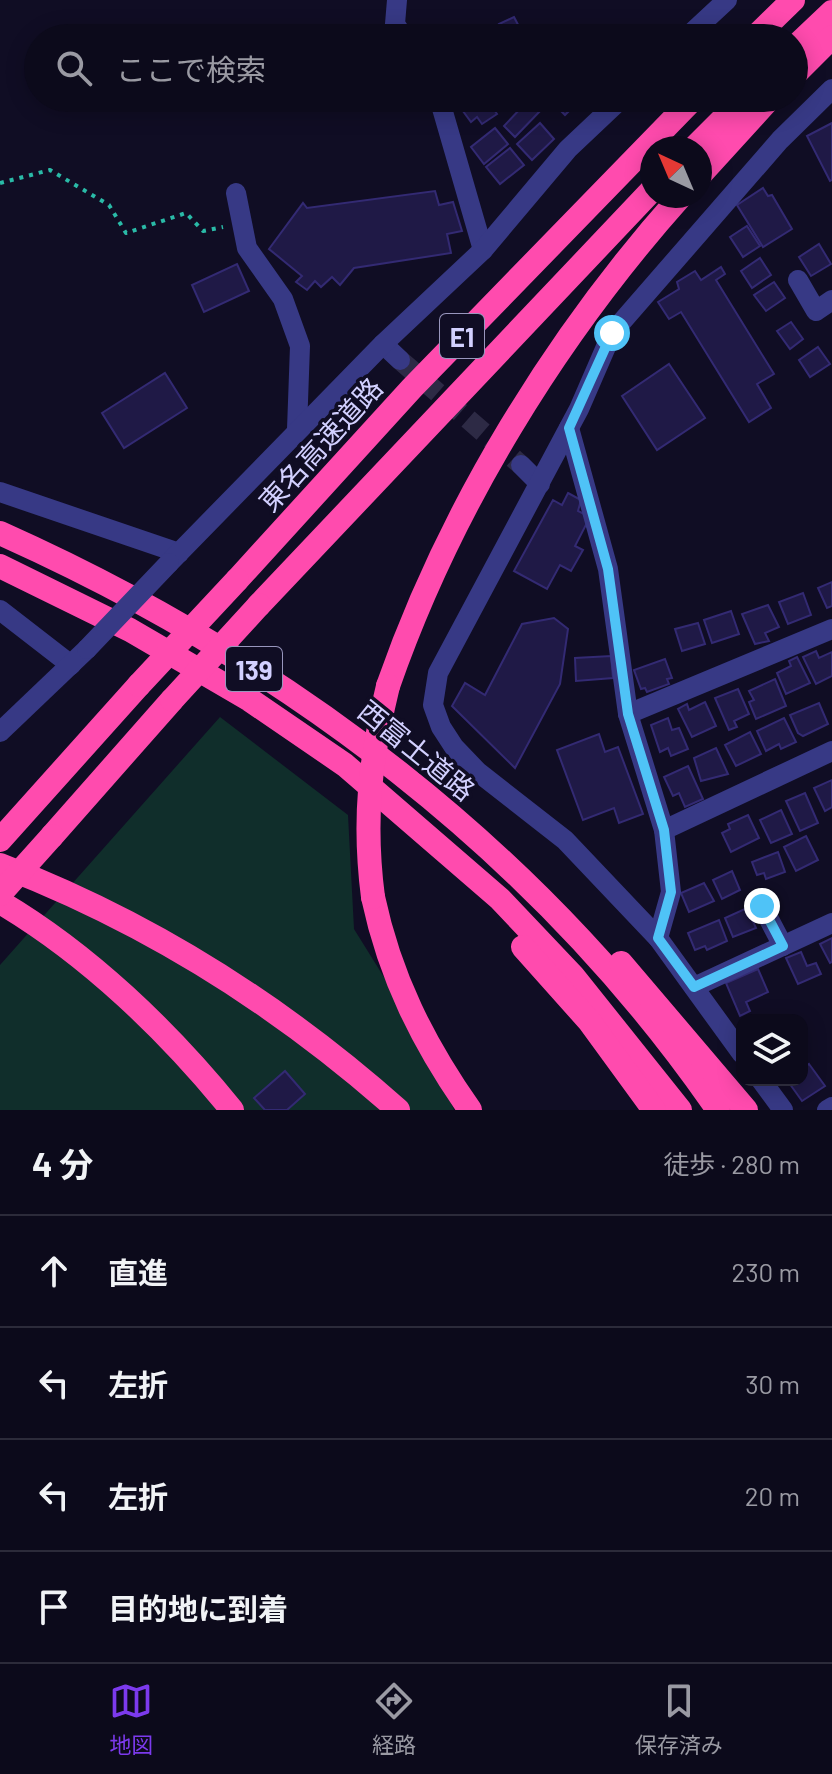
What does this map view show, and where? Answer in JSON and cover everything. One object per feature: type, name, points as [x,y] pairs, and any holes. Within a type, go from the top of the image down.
[{"type":"highway","points":[[768,24],[793,0]]},
{"type":"highway","points":[[808,35],[832,12]]},
{"type":"highway","points":[[808,61],[832,37]]},
{"type":"highway","name":"東名高速道路","points":[[0,840],[9,814],[139,685],[412,388],[680,112]]},
{"type":"highway","points":[[706,136],[730,112]]},
{"type":"highway","points":[[712,162],[757,112]]},
{"type":"highway","name":"E1","points":[[0,894],[259,605],[640,203]]},
{"type":"highway","points":[[470,1110],[435,1061],[408,1008],[382,941],[366,841],[375,738],[388,686],[415,608],[550,361],[592,302],[671,208]]},
{"type":"highway","name":"西富士道路","points":[[0,533],[153,607],[270,678],[355,737],[484,844],[541,898],[619,982],[718,1110]]},
{"type":"highway","name":"西富士道路","points":[[0,566],[130,630],[250,700],[345,765],[500,899],[583,988],[680,1110]]},
{"type":"highway","name":"139","points":[[385,799],[589,1021],[654,1110]]},
{"type":"highway","points":[[484,844],[556,902],[643,985],[746,1110]]},
{"type":"highway","points":[[0,865],[50,884],[147,931],[212,969],[317,1043],[398,1110]]},
{"type":"highway","points":[[0,902],[83,960],[122,995],[232,1110]]},
{"type":"street","points":[[395,24],[397,0]]},
{"type":"street","points":[[701,24],[727,0]]},
{"type":"street","points":[[736,1046],[658,938],[565,840],[478,772],[454,747],[441,727],[433,705],[438,673],[569,428],[612,333],[780,140],[832,89]]},
{"type":"street","points":[[443,112],[483,250]]},
{"type":"street","points":[[0,732],[87,649],[297,429],[483,250],[568,149],[607,112]]},
{"type":"street","points":[[236,193],[247,248],[283,299],[300,346],[297,429]]},
{"type":"street","points":[[798,280],[816,311],[832,300]]},
{"type":"street","points":[[383,344],[400,360]]},
{"type":"street","points":[[569,428],[608,569],[628,714],[664,830],[671,892],[658,938]]},
{"type":"street","points":[[521,465],[540,484]]},
{"type":"street","points":[[0,492],[174,558]]},
{"type":"street","points":[[0,610],[71,665]]},
{"type":"street","points":[[628,714],[832,629]]},
{"type":"street","points":[[664,830],[832,751]]},
{"type":"street","points":[[762,906],[783,946]]},
{"type":"street","points":[[694,987],[832,923]]},
{"type":"street","points":[[765,1086],[783,1110]]},
{"type":"path","points":[[0,183],[50,170],[109,205],[126,233],[186,213],[203,231],[242,224]]},
{"type":"green space","points":[[220,717],[348,815],[354,929],[428,1048],[454,1110],[0,1110],[0,965]]},
{"type":"building","points":[[514,17],[518,24],[499,24]]},
{"type":"building","points":[[464,112],[497,114],[482,124],[477,117],[471,122]]},
{"type":"building","points":[[517,112],[539,112],[515,137],[504,126]]},
{"type":"building","points":[[540,123],[554,139],[532,160],[517,144]]},
{"type":"building","points":[[832,123],[832,180],[830,181],[807,136]]},
{"type":"building","points":[[495,128],[508,144],[484,164],[471,147]]},
{"type":"building","points":[[510,148],[524,165],[500,184],[486,167]]},
{"type":"building","points":[[763,188],[768,196],[772,195],[792,229],[763,247],[737,205]]},
{"type":"building","points":[[435,191],[439,205],[453,202],[462,231],[447,234],[451,253],[354,268],[340,285],[332,277],[321,287],[315,281],[307,290],[296,282],[302,276],[269,249],[303,203],[307,208]]},
{"type":"building","points":[[747,226],[760,246],[743,257],[730,237]]},
{"type":"building","points":[[819,244],[831,264],[811,276],[799,257]]},
{"type":"building","points":[[760,258],[771,275],[752,288],[741,271]]},
{"type":"building","points":[[237,264],[249,291],[204,312],[192,285]]},
{"type":"building","points":[[721,267],[725,274],[716,280],[774,374],[757,384],[771,408],[749,422],[681,312],[669,319],[658,302],[679,289],[677,282],[695,271],[701,280]]},
{"type":"building","points":[[774,282],[785,298],[766,311],[754,295]]},
{"type":"building","points":[[791,322],[803,339],[790,349],[777,331]]},
{"type":"building","points":[[818,347],[830,364],[810,377],[799,360]]},
{"type":"building","points":[[669,364],[705,418],[657,450],[622,396]]},
{"type":"building","points":[[165,373],[187,408],[124,448],[102,413]]},
{"type":"building","points":[[568,493],[581,500],[578,511],[590,517],[575,546],[583,550],[571,571],[560,565],[547,589],[514,571],[553,500],[562,505]]},
{"type":"building","points":[[832,582],[832,606],[827,608],[818,588]]},
{"type":"building","points":[[803,593],[811,615],[788,624],[779,602]]},
{"type":"building","points":[[768,605],[779,627],[765,633],[769,641],[755,644],[742,614]]},
{"type":"building","points":[[731,611],[739,634],[712,643],[704,620]]},
{"type":"building","points":[[554,618],[568,629],[560,684],[515,768],[452,706],[465,683],[485,695],[522,624]]},
{"type":"building","points":[[698,623],[705,644],[682,651],[675,629]]},
{"type":"building","points":[[816,651],[819,658],[832,652],[832,676],[816,684],[803,657]]},
{"type":"building","points":[[611,656],[613,678],[576,681],[575,658]]},
{"type":"building","points":[[797,657],[810,683],[786,694],[777,673],[791,666],[789,661]]},
{"type":"building","points":[[665,659],[672,678],[667,679],[669,684],[647,692],[645,688],[641,689],[634,670]]},
{"type":"building","points":[[775,679],[786,706],[756,719],[749,702],[754,700],[749,691]]},
{"type":"building","points":[[738,689],[749,714],[734,721],[737,727],[729,730],[715,698]]},
{"type":"building","points":[[705,702],[716,726],[692,737],[678,709],[687,704],[689,710]]},
{"type":"building","points":[[819,703],[828,724],[803,736],[798,733],[790,715]]},
{"type":"building","points":[[668,718],[672,730],[679,728],[688,749],[671,756],[668,748],[660,752],[651,725]]},
{"type":"building","points":[[784,718],[796,742],[781,749],[779,744],[766,751],[757,731]]},
{"type":"building","points":[[750,732],[761,754],[736,766],[725,745]]},
{"type":"building","points":[[599,734],[605,752],[618,747],[643,814],[619,823],[614,808],[583,820],[557,750]]},
{"type":"building","points":[[716,748],[728,774],[701,781],[694,758]]},
{"type":"building","points":[[688,766],[703,799],[685,807],[679,793],[673,796],[664,777]]},
{"type":"building","points":[[832,780],[832,807],[825,811],[814,788]]},
{"type":"building","points":[[805,793],[818,823],[800,831],[786,801]]},
{"type":"building","points":[[781,810],[792,834],[771,843],[760,820]]},
{"type":"building","points":[[748,815],[759,838],[731,852],[722,833],[730,829],[728,824]]},
{"type":"building","points":[[806,836],[818,860],[796,871],[784,847]]},
{"type":"building","points":[[778,852],[785,872],[766,879],[764,873],[757,875],[752,862]]},
{"type":"building","points":[[732,871],[740,890],[722,899],[713,880]]},
{"type":"building","points":[[704,883],[714,901],[689,912],[681,893]]},
{"type":"building","points":[[747,908],[756,928],[733,937],[725,918]]},
{"type":"building","points":[[719,920],[727,941],[707,950],[705,946],[695,950],[688,933]]},
{"type":"building","points":[[832,938],[832,962],[830,963],[820,944]]},
{"type":"building","points":[[801,952],[807,966],[816,963],[821,974],[798,984],[786,958]]},
{"type":"building","points":[[758,969],[768,992],[746,1002],[750,1011],[739,1014],[726,983]]},
{"type":"building","points":[[808,1065],[825,1086],[802,1101],[791,1086],[808,1086]]},
{"type":"building","points":[[285,1071],[305,1094],[287,1110],[265,1110],[254,1098]]},
{"type":"tunnel","points":[[400,360],[521,465]]},
{"type":"route","points":[[612,333],[569,428],[608,569],[628,714],[664,830],[671,892],[658,938],[694,987],[783,946],[762,906]]}]
